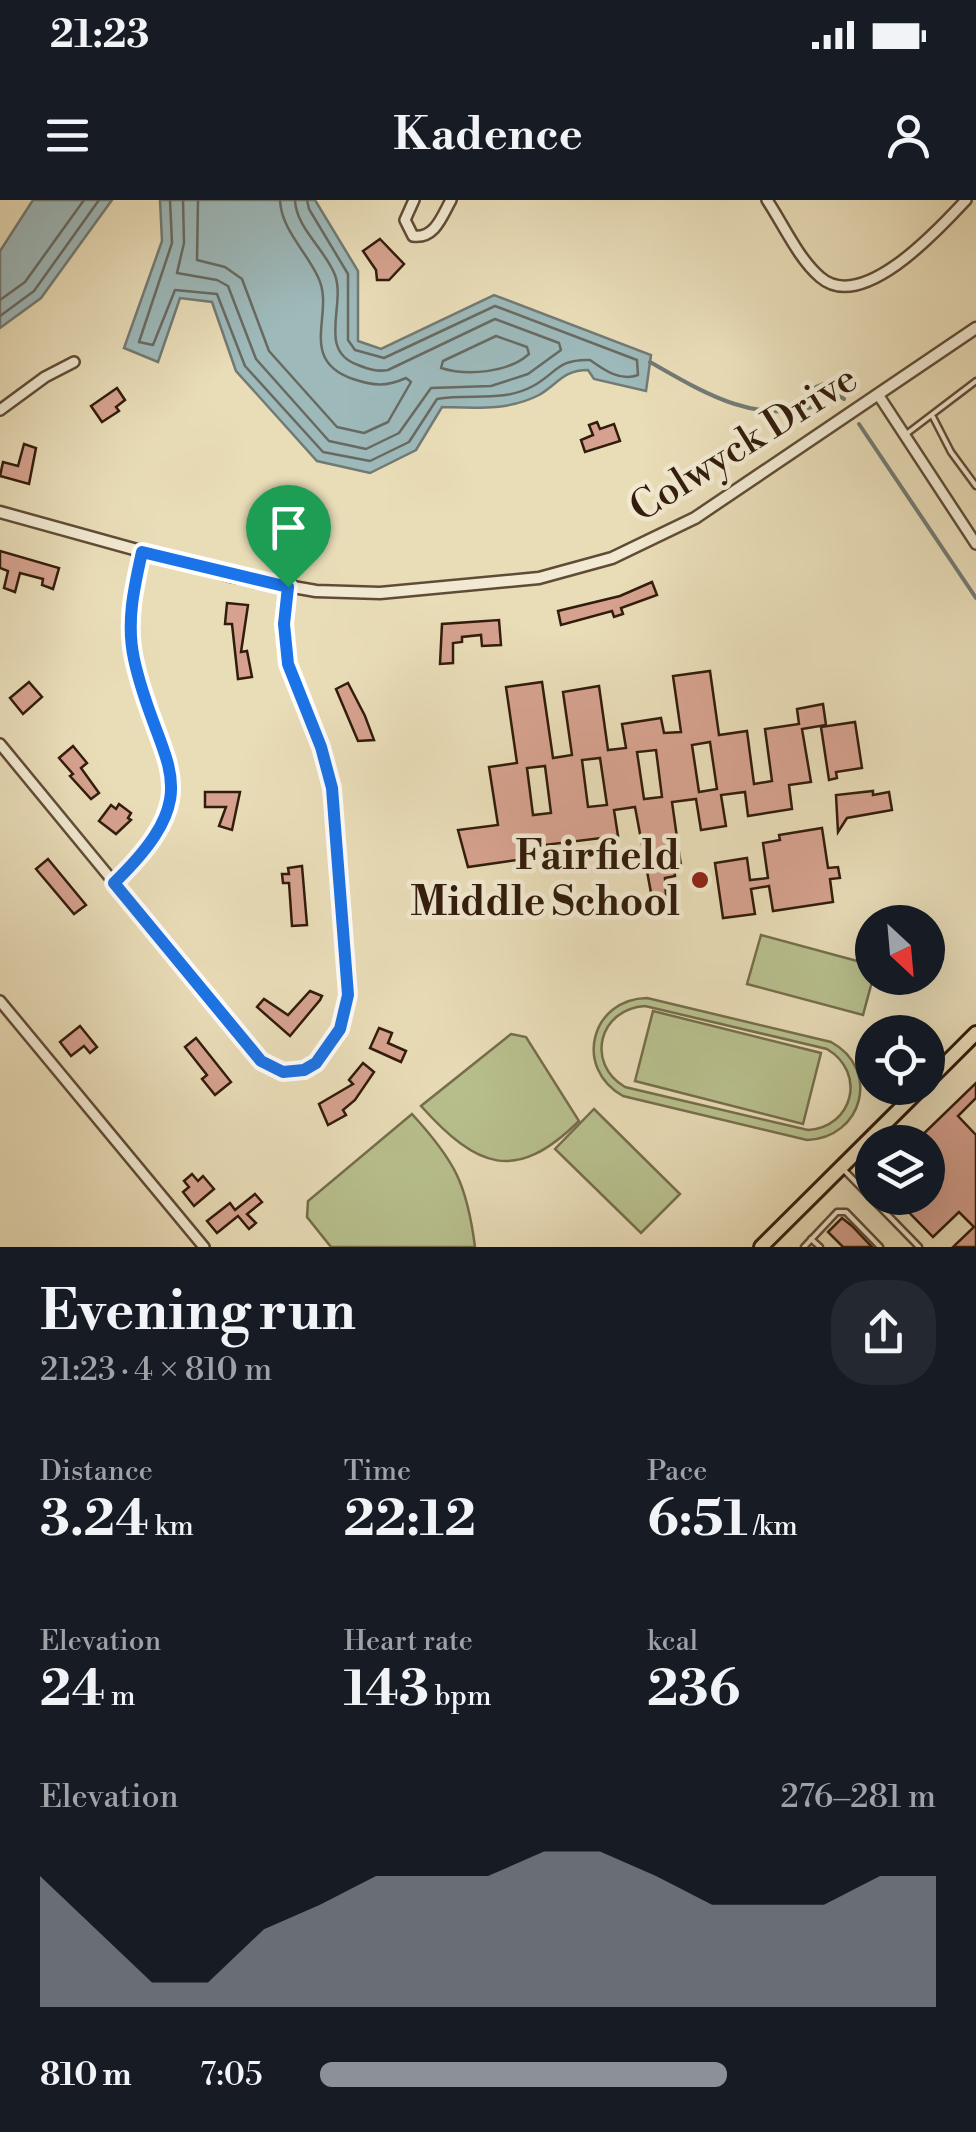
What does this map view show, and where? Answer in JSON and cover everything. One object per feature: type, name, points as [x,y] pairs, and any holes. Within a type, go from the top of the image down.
[{"type":"main road","points":[[945,1065],[976,1033]]},
{"type":"main road","points":[[761,1247],[905,1105]]},
{"type":"street","points":[[414,200],[404,220],[414,236],[421,237],[431,232],[451,200]]},
{"type":"street","points":[[767,200],[820,277],[848,288],[866,284],[892,267],[966,200]]},
{"type":"street","name":"Colwyck Drive","points":[[0,512],[288,587],[336,592],[414,591],[518,581],[593,564],[695,518],[976,328]]},
{"type":"street","points":[[0,410],[45,377],[74,362]]},
{"type":"street","points":[[879,396],[976,544]]},
{"type":"street","points":[[0,744],[268,1066],[283,1072],[304,1070],[332,1044],[345,1016],[348,995],[335,815],[321,747],[288,664],[284,624],[292,557],[288,542],[262,526]]},
{"type":"street","points":[[114,883],[153,843],[167,812],[171,785],[168,757],[141,684],[130,636],[132,594],[142,552]]},
{"type":"street","points":[[0,1001],[204,1247]]},
{"type":"lane","points":[[905,435],[976,381]]},
{"type":"lane","points":[[933,417],[951,452],[976,486]]},
{"type":"lane","points":[[841,1168],[919,1247]]},
{"type":"lane","points":[[804,1247],[837,1212],[846,1212],[880,1247]]},
{"type":"lane","points":[[812,1238],[820,1247]]},
{"type":"green space","points":[[761,935],[855,960],[855,995],[868,995],[863,1015],[747,984]]},
{"type":"green space","points":[[647,998],[831,1042],[847,1054],[855,1066],[857,1105],[841,1128],[807,1140],[623,1096],[607,1084],[594,1053],[595,1037],[613,1010],[628,1001]],"holes":[[[645,1006],[827,1049],[840,1059],[850,1084],[844,1109],[823,1127],[808,1130],[625,1087],[612,1077],[602,1052],[608,1027],[617,1017],[629,1009]]]},
{"type":"green space","points":[[653,1011],[821,1053],[803,1124],[635,1081]]},
{"type":"green space","points":[[511,1034],[526,1037],[579,1121],[535,1154],[497,1160],[460,1143],[421,1106]]},
{"type":"green space","points":[[594,1109],[680,1194],[641,1233],[555,1149]]},
{"type":"green space","points":[[412,1114],[457,1174],[468,1206],[475,1247],[331,1247],[307,1217],[308,1201]]},
{"type":"water","points":[[33,200],[112,200],[41,298],[0,328],[0,251]]},
{"type":"water","points":[[160,200],[315,200],[358,271],[358,341],[381,349],[494,295],[651,355],[646,391],[594,379],[588,370],[579,371],[515,404],[442,407],[416,450],[370,473],[317,461],[236,371],[212,302],[180,298],[158,362],[124,348],[162,241]]},
{"type":"building","points":[[380,239],[404,264],[389,280],[377,280],[376,270],[363,251]]},
{"type":"building","points":[[117,388],[125,400],[116,407],[119,411],[102,422],[91,406]]},
{"type":"building","points":[[597,422],[600,429],[614,424],[620,441],[585,452],[581,440],[593,435],[589,425]]},
{"type":"building","points":[[24,444],[36,448],[29,484],[0,476],[3,462],[18,466]]},
{"type":"building","points":[[0,551],[59,568],[53,589],[42,585],[43,579],[20,573],[15,592],[4,588],[8,571],[0,568]]},
{"type":"building","points":[[652,582],[657,595],[621,608],[623,614],[614,617],[612,611],[561,625],[558,611],[620,596]]},
{"type":"building","points":[[227,603],[248,605],[241,652],[247,651],[252,677],[238,679],[232,624],[225,624]]},
{"type":"building","points":[[499,620],[501,645],[482,646],[481,635],[462,637],[462,642],[453,643],[453,663],[440,664],[442,624]]},
{"type":"building","points":[[710,671],[719,735],[747,731],[754,784],[772,781],[765,729],[799,724],[797,709],[823,704],[826,725],[802,729],[811,782],[789,785],[792,809],[748,816],[745,792],[721,795],[726,826],[701,830],[696,799],[672,802],[681,866],[674,867],[675,876],[665,878],[666,896],[652,898],[635,807],[614,810],[618,836],[536,846],[538,857],[468,867],[458,830],[498,825],[489,767],[517,763],[506,687],[542,682],[553,758],[572,755],[563,692],[599,686],[608,750],[626,748],[622,724],[661,718],[664,733],[681,732],[673,676]],"holes":[[[710,742],[717,789],[699,792],[692,745]],[[656,750],[662,797],[644,799],[637,752]],[[600,758],[607,805],[588,807],[582,760]],[[545,766],[551,813],[533,815],[527,768]]]},
{"type":"building","points":[[29,682],[42,697],[23,714],[10,698]]},
{"type":"building","points":[[348,683],[374,740],[358,741],[336,689]]},
{"type":"building","points":[[855,722],[862,768],[836,772],[837,778],[829,780],[821,727]]},
{"type":"building","points":[[73,746],[87,763],[81,768],[99,793],[91,799],[59,758]]},
{"type":"building","points":[[873,791],[873,795],[889,792],[892,810],[847,818],[838,832],[836,795]]},
{"type":"building","points":[[205,792],[240,792],[232,830],[219,826],[226,807],[205,807]]},
{"type":"building","points":[[119,804],[131,813],[131,820],[116,834],[99,821],[111,805],[116,809]]},
{"type":"building","points":[[822,828],[828,868],[838,867],[840,878],[830,879],[833,902],[773,911],[769,886],[751,889],[755,914],[723,918],[715,863],[747,858],[750,880],[768,878],[763,843],[780,840],[779,835]]},
{"type":"building","points":[[48,859],[86,905],[74,914],[36,869]]},
{"type":"building","points":[[302,866],[307,925],[292,926],[289,883],[283,883],[282,874],[289,874],[288,868]]},
{"type":"building","points":[[310,991],[322,996],[290,1036],[257,1007],[264,999],[288,1015]]},
{"type":"building","points":[[80,1026],[97,1047],[90,1053],[84,1046],[71,1056],[60,1042]]},
{"type":"building","points":[[379,1028],[392,1033],[388,1043],[406,1051],[401,1062],[370,1048]]},
{"type":"building","points":[[196,1038],[231,1082],[215,1095],[202,1079],[207,1075],[185,1047]]},
{"type":"building","points":[[363,1063],[374,1072],[343,1110],[346,1115],[328,1125],[319,1104],[353,1084],[349,1080]]},
{"type":"building","points":[[976,1083],[976,1098],[958,1116],[976,1135],[976,1247],[953,1247],[974,1227],[959,1212],[933,1237],[912,1215],[945,1215],[945,1125],[933,1125]]},
{"type":"building","points":[[192,1174],[198,1181],[203,1176],[214,1189],[194,1206],[183,1192],[189,1187],[184,1181]]},
{"type":"building","points":[[255,1194],[262,1202],[247,1214],[256,1223],[249,1229],[238,1216],[217,1233],[207,1221],[230,1203],[235,1210]]},
{"type":"building","points":[[842,1218],[872,1247],[843,1247],[828,1232]]},
{"type":"waterway","points":[[650,362],[709,394],[749,408],[792,411],[815,406],[816,387],[823,384],[844,399]]},
{"type":"waterway","points":[[859,424],[976,598]]},
{"type":"place","name":"Fairfield Middle School","points":[[700,880]]},
{"type":"route","points":[[142,552],[288,587],[284,624],[288,664],[321,747],[332,788],[348,995],[345,1016],[332,1044],[316,1063],[293,1073],[276,1071],[261,1061],[114,883],[153,843],[167,812],[171,785],[168,757],[141,684],[130,636],[132,594],[142,552]]}]
